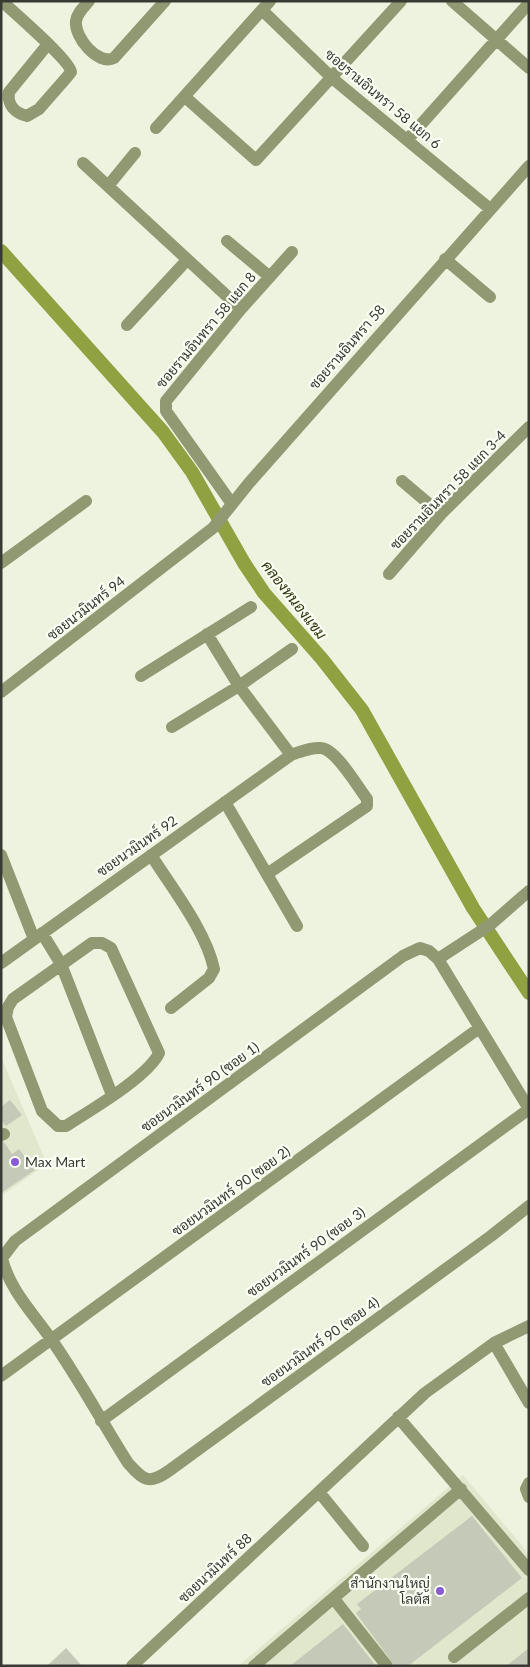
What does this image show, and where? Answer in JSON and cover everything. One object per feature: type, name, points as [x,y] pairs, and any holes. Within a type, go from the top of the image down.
[{"type":"street","points":[[90,1],[78,14],[77,29],[80,38],[103,59],[108,60],[114,58],[165,1]]},
{"type":"street","points":[[185,97],[256,160],[401,1]]},
{"type":"street","points":[[452,1],[529,68]]},
{"type":"street","points":[[8,3],[68,63],[71,72],[33,114],[21,115],[11,106],[8,100],[9,92],[48,44]]},
{"type":"street","points":[[408,139],[529,3]]},
{"type":"street","points":[[156,128],[266,6]]},
{"type":"street","name":"ซอยรามอินทรา 58 แยก 6","points":[[266,6],[332,78],[489,208]]},
{"type":"street","points":[[108,186],[136,153]]},
{"type":"street","points":[[83,163],[241,309]]},
{"type":"street","name":"ซอยรามอินทรา 58","points":[[188,547],[213,528],[489,208],[529,166]]},
{"type":"street","points":[[228,241],[270,277]]},
{"type":"street","name":"ซอยรามอินทรา 58 แยก 8","points":[[230,507],[166,410],[166,400],[241,309],[292,252]]},
{"type":"street","points":[[445,259],[490,297]]},
{"type":"street","points":[[127,324],[187,260]]},
{"type":"street","name":"ซอยรามอินทรา 58 แยก 3-4","points":[[389,574],[441,514],[526,435]]},
{"type":"street","points":[[402,481],[441,514]]},
{"type":"street","points":[[1,564],[86,501]]},
{"type":"street","name":"ซอยนวมินทร์ 94","points":[[1,692],[188,547]]},
{"type":"street","points":[[141,676],[251,607]]},
{"type":"street","points":[[207,634],[239,686],[291,755]]},
{"type":"street","points":[[172,726],[239,686],[292,649]]},
{"type":"street","name":"ซอยนวมินทร์ 92","points":[[1,964],[151,854],[291,755],[308,749],[322,748],[333,753],[366,799],[367,806],[267,874]]},
{"type":"street","points":[[225,802],[297,926]]},
{"type":"street","points":[[151,854],[211,955],[214,969],[208,978],[171,1008]]},
{"type":"street","points":[[1,855],[38,936],[61,964],[112,1095]]},
{"type":"street","points":[[529,891],[490,925],[438,959],[478,1029],[529,1109]]},
{"type":"street","points":[[102,943],[111,948],[159,1053],[155,1061],[141,1074],[66,1126],[58,1126],[42,1111],[6,1017],[6,1012],[13,999],[61,964],[92,944],[102,943]]},
{"type":"street","name":"ซอยนวมินทร์ 90 (ซอย 1)","points":[[15,1241],[403,956],[420,948],[430,951],[438,959]]},
{"type":"street","name":"ซอยนวมินทร์ 90 (ซอย 2)","points":[[1,1376],[478,1029]]},
{"type":"street","name":"ซอยนวมินทร์ 90 (ซอย 3)","points":[[101,1420],[529,1109]]},
{"type":"street","name":"ซอยนวมินทร์ 90 (ซอย 4)","points":[[15,1241],[2,1258],[5,1272],[52,1340],[128,1463],[141,1477],[148,1480],[159,1478],[491,1236],[529,1206]]},
{"type":"street","name":"ซอยนวมินทร์ 88","points":[[132,1666],[398,1417],[440,1382],[494,1343],[529,1326]]},
{"type":"street","points":[[494,1343],[529,1403]]},
{"type":"street","points":[[398,1417],[529,1570]]},
{"type":"street","points":[[529,1483],[526,1489],[529,1497]]},
{"type":"street","points":[[254,1666],[461,1489]]},
{"type":"street","points":[[319,1492],[363,1546]]},
{"type":"street","points":[[334,1598],[387,1666]]},
{"type":"street","points":[[454,1657],[529,1598]]},
{"type":"shaded area","points":[[1,1057],[47,1164],[1,1196]]},
{"type":"shaded area","points":[[463,1475],[529,1554],[529,1666],[238,1666]]},
{"type":"building","points":[[10,1100],[22,1115],[6,1126],[1,1120],[1,1107]]},
{"type":"building","name":"Max Mart","points":[[4,1142],[12,1154],[19,1149],[35,1170],[1,1193],[1,1143]]},
{"type":"building","name":"สำนักงานใหญ่ โลตัส","points":[[472,1516],[522,1578],[408,1666],[395,1666],[356,1613],[361,1609],[357,1604]]},
{"type":"building","name":"สำนักงานใหญ่ โลตัส","points":[[343,1624],[376,1666],[290,1666]]},
{"type":"building","points":[[66,1648],[82,1666],[47,1666]]},
{"type":"building","points":[[529,1648],[529,1666],[506,1666]]},
{"type":"waterway","name":"คลองหนองแขม","points":[[1,251],[163,432],[192,472],[244,563],[264,593],[322,659],[362,710],[473,908],[529,993]]},
{"type":"place","name":"Max Mart","points":[[15,1162]]},
{"type":"place","name":"สำนักงานใหญ่ โลตัส","points":[[440,1591]]}]
